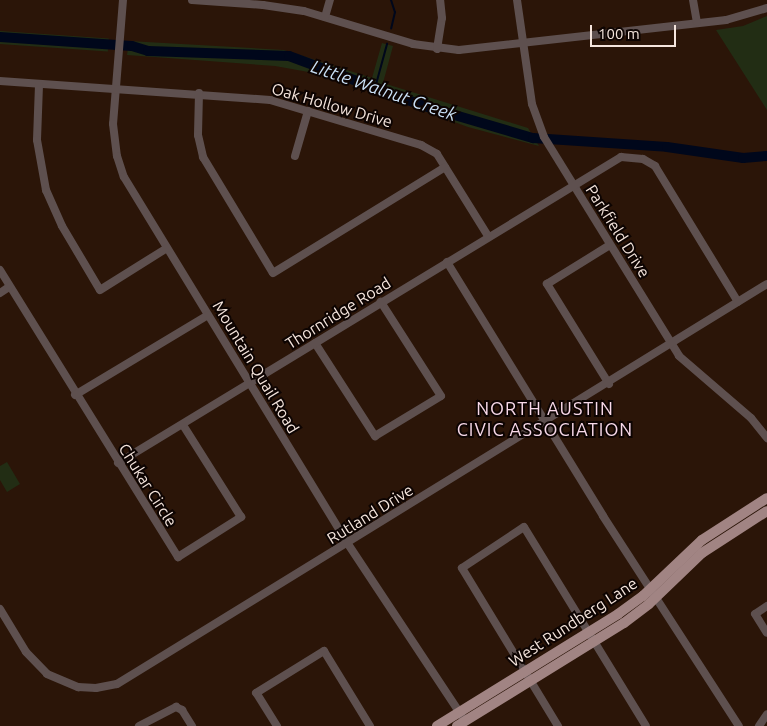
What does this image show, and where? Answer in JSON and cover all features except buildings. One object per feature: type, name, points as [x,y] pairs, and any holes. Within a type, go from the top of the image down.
[{"type":"main road","name":"West Rundberg Lane","points":[[437,726],[460,720],[591,637],[640,612],[654,592],[712,539],[767,498]]},
{"type":"main road","name":"West Rundberg Lane","points":[[712,539],[767,511]]},
{"type":"street","name":"Mountain Quail Road","points":[[123,0],[113,134],[120,167],[167,248],[348,544],[460,720]]},
{"type":"street","points":[[192,0],[263,2],[437,48],[468,50],[742,17],[767,8]]},
{"type":"street","points":[[325,17],[330,0]]},
{"type":"street","points":[[437,48],[440,0]]},
{"type":"street","name":"Parkfield Drive","points":[[517,0],[537,124],[610,245],[672,344],[688,366],[751,418],[767,438]]},
{"type":"street","points":[[693,0],[696,22]]},
{"type":"street","name":"Oak Hollow Drive","points":[[0,82],[200,93],[270,100],[425,147],[437,154],[488,236]]},
{"type":"street","points":[[39,85],[37,140],[44,184],[58,220],[100,290],[167,248]]},
{"type":"street","points":[[200,93],[198,135],[203,157],[273,273],[445,166]]},
{"type":"street","points":[[295,156],[308,111]]},
{"type":"street","name":"Thornridge Road","points":[[118,463],[183,425],[572,184],[621,157],[652,164],[738,302]]},
{"type":"street","points":[[609,384],[547,284],[610,245]]},
{"type":"street","points":[[447,262],[545,423],[739,726]]},
{"type":"street","name":"Chukar Circle","points":[[0,270],[75,395],[178,557],[242,517],[183,425]]},
{"type":"street","name":"Rutland Drive","points":[[0,609],[32,660],[47,674],[78,687],[106,687],[131,678],[609,384],[767,284]]},
{"type":"street","points":[[0,293],[9,287]]},
{"type":"street","points":[[315,343],[376,436],[441,396],[381,302]]},
{"type":"street","points":[[75,395],[208,315]]},
{"type":"street","points":[[558,726],[462,568],[524,527],[646,726]]},
{"type":"street","points":[[767,606],[755,614],[767,633]]},
{"type":"street","points":[[277,726],[256,693],[324,651],[370,726]]},
{"type":"street","points":[[139,726],[176,707],[182,710],[192,726]]},
{"type":"street","points":[[760,726],[767,714]]},
{"type":"green space","points":[[767,16],[767,110],[716,30],[743,26]]},
{"type":"green space","points":[[0,31],[109,39],[108,52],[0,44]]},
{"type":"green space","points":[[129,41],[284,50],[372,78],[382,43],[393,46],[383,83],[528,128],[539,146],[468,127],[325,75],[275,66],[127,55]]},
{"type":"green space","points":[[7,462],[20,484],[7,492],[0,480],[0,466]]},
{"type":"waterway","points":[[391,0],[395,12],[391,29]]},
{"type":"waterway","name":"Little Walnut Creek","points":[[0,37],[132,46],[148,51],[289,56],[424,106],[533,138],[667,147],[743,158],[767,156]]},
{"type":"waterway","points":[[375,88],[387,44]]},
{"type":"district","name":"NORTH AUSTIN CIVIC ASSOCIATION","points":[[545,419]]}]
